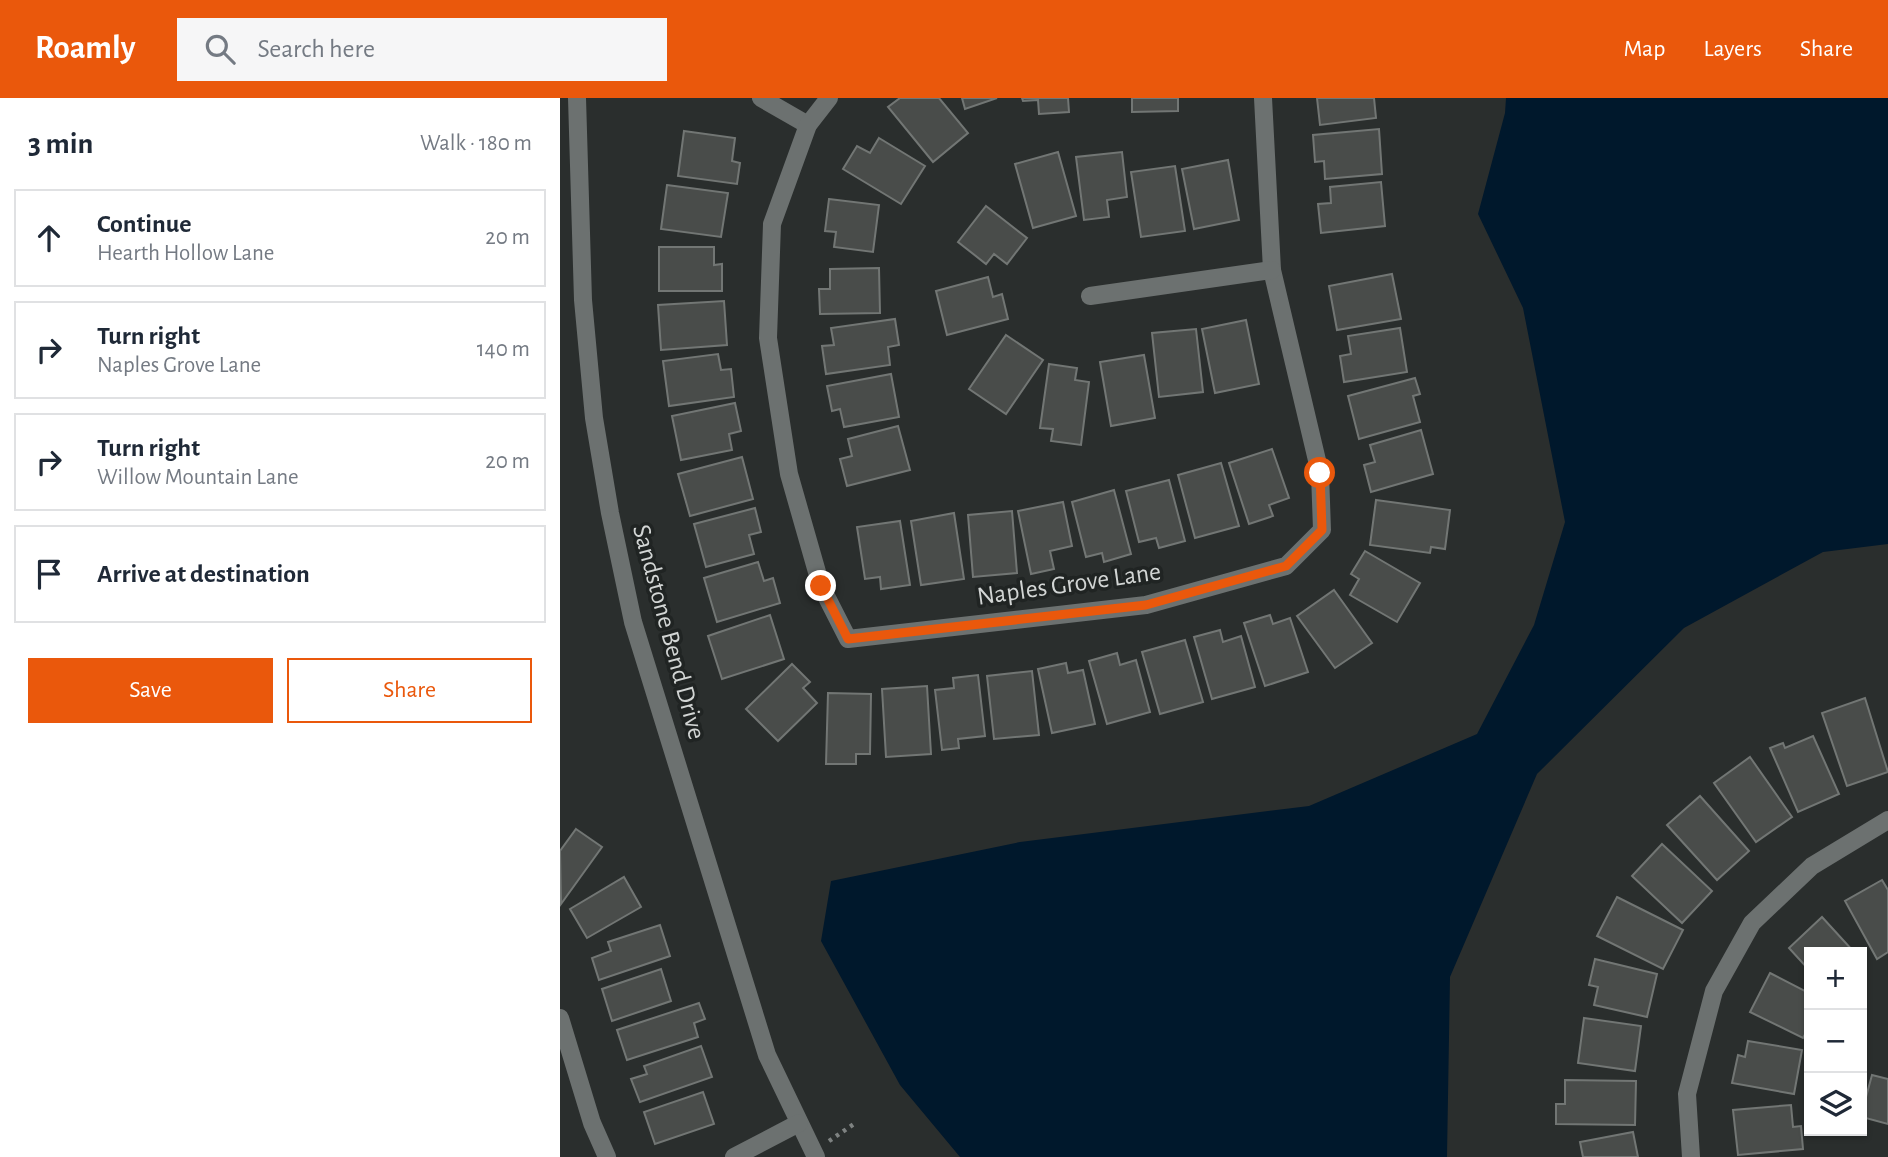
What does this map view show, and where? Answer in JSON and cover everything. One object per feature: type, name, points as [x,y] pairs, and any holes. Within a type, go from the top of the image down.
[{"type":"street","name":"Sandstone Bend Drive","points":[[577,98],[583,300],[594,418],[610,513],[633,622],[767,1055],[816,1157]]},
{"type":"street","points":[[761,98],[808,125],[829,98]]},
{"type":"street","points":[[1090,296],[1272,270],[1263,98]]},
{"type":"street","name":"Naples Grove Lane","points":[[808,125],[772,224],[768,338],[789,474],[821,586],[848,639],[1146,605],[1286,566],[1322,530],[1320,473],[1272,270]]},
{"type":"street","points":[[1691,1157],[1687,1094],[1690,1081],[1714,990],[1752,923],[1812,866],[1888,820]]},
{"type":"street","points":[[560,1018],[592,1123],[607,1157]]},
{"type":"street","points":[[734,1157],[799,1123]]},
{"type":"water","points":[[1506,98],[1888,98],[1888,544],[1823,552],[1684,628],[1537,774],[1450,977],[1447,1157],[960,1157],[900,1085],[821,941],[831,881],[1020,842],[1309,806],[1477,734],[1534,625],[1565,522],[1523,308],[1478,214],[1505,113]]},
{"type":"building","points":[[900,98],[939,98],[968,133],[933,162],[888,107]]},
{"type":"building","points":[[962,98],[997,98],[965,109]]},
{"type":"building","points":[[1022,98],[1068,98],[1069,112],[1039,114],[1038,100],[1023,101]]},
{"type":"building","points":[[1132,98],[1178,98],[1178,111],[1132,112]]},
{"type":"building","points":[[1317,98],[1374,98],[1376,118],[1320,125]]},
{"type":"building","points":[[1379,129],[1382,174],[1325,179],[1324,161],[1315,162],[1313,135]]},
{"type":"building","points":[[684,131],[735,138],[732,161],[740,163],[737,184],[678,176]]},
{"type":"building","points":[[879,138],[925,166],[901,204],[843,169],[857,146],[870,153]]},
{"type":"building","points":[[1058,152],[1076,216],[1033,228],[1015,164]]},
{"type":"building","points":[[1122,152],[1127,197],[1107,200],[1109,217],[1084,220],[1076,157]]},
{"type":"building","points":[[1228,160],[1239,220],[1194,229],[1182,169]]},
{"type":"building","points":[[1175,166],[1185,231],[1141,237],[1131,172]]},
{"type":"building","points":[[1381,182],[1385,226],[1321,233],[1318,204],[1331,203],[1330,187]]},
{"type":"building","points":[[667,185],[728,193],[721,237],[661,229]]},
{"type":"building","points":[[829,199],[879,205],[873,252],[834,247],[836,232],[825,231]]},
{"type":"building","points":[[986,206],[1027,238],[1007,264],[994,254],[986,264],[958,242]]},
{"type":"building","points":[[659,247],[714,247],[714,265],[722,264],[722,291],[659,291]]},
{"type":"building","points":[[879,268],[880,313],[820,314],[819,289],[830,289],[830,269]]},
{"type":"building","points":[[1392,274],[1401,319],[1337,330],[1329,286]]},
{"type":"building","points":[[988,277],[993,297],[1002,294],[1008,319],[947,335],[936,291]]},
{"type":"building","points":[[724,301],[727,345],[661,350],[658,305]]},
{"type":"building","points":[[895,319],[899,345],[888,347],[890,365],[826,374],[822,346],[834,345],[831,328]]},
{"type":"building","points":[[1246,320],[1259,384],[1215,393],[1202,329]]},
{"type":"building","points":[[1400,328],[1407,372],[1344,382],[1340,356],[1351,354],[1348,336]]},
{"type":"building","points":[[1196,329],[1203,392],[1159,397],[1152,333]]},
{"type":"building","points":[[1006,335],[1043,360],[1006,414],[969,389]]},
{"type":"building","points":[[718,354],[721,370],[731,369],[734,397],[669,406],[663,361]]},
{"type":"building","points":[[1144,355],[1155,418],[1111,426],[1100,362]]},
{"type":"building","points":[[1049,364],[1077,368],[1075,380],[1089,382],[1081,445],[1051,441],[1053,429],[1040,428]]},
{"type":"building","points":[[891,374],[899,417],[844,427],[840,409],[832,411],[827,386]]},
{"type":"building","points":[[1415,378],[1420,394],[1413,396],[1420,422],[1359,439],[1348,396]]},
{"type":"building","points":[[735,403],[741,431],[729,434],[732,450],[681,460],[672,416]]},
{"type":"building","points":[[898,426],[910,470],[847,486],[840,459],[852,456],[848,439]]},
{"type":"building","points":[[1421,430],[1433,474],[1371,492],[1364,465],[1375,462],[1370,445]]},
{"type":"building","points":[[1272,449],[1289,498],[1269,505],[1273,516],[1249,524],[1229,463]]},
{"type":"building","points":[[742,457],[753,499],[690,516],[678,474]]},
{"type":"building","points":[[1221,463],[1239,526],[1195,538],[1178,475]]},
{"type":"building","points":[[1169,480],[1185,541],[1159,548],[1156,538],[1139,542],[1126,491]]},
{"type":"building","points":[[1114,490],[1131,554],[1104,562],[1102,553],[1086,557],[1072,502]]},
{"type":"building","points":[[1376,500],[1450,510],[1445,549],[1431,547],[1430,553],[1370,545]]},
{"type":"building","points":[[1063,502],[1072,546],[1050,551],[1054,569],[1031,574],[1018,511]]},
{"type":"building","points":[[755,508],[761,532],[749,535],[754,554],[706,567],[694,524]]},
{"type":"building","points":[[1012,511],[1017,573],[973,577],[968,515]]},
{"type":"building","points":[[954,513],[964,579],[921,585],[911,521]]},
{"type":"building","points":[[900,521],[910,585],[881,589],[880,577],[865,579],[857,527]]},
{"type":"building","points":[[1365,551],[1420,583],[1397,622],[1350,595],[1359,579],[1351,574]]},
{"type":"building","points":[[758,562],[764,581],[773,578],[780,603],[717,622],[704,578]]},
{"type":"building","points":[[1334,590],[1372,643],[1335,668],[1297,616]]},
{"type":"building","points":[[770,615],[784,659],[722,679],[708,636]]},
{"type":"building","points":[[1270,615],[1273,624],[1290,618],[1308,672],[1265,686],[1244,623]]},
{"type":"building","points":[[1220,630],[1223,642],[1241,636],[1255,687],[1212,699],[1194,637]]},
{"type":"building","points":[[1185,640],[1203,702],[1160,714],[1142,652]]},
{"type":"building","points":[[1117,653],[1120,665],[1136,660],[1150,712],[1107,724],[1089,661]]},
{"type":"building","points":[[1066,663],[1068,673],[1083,670],[1095,724],[1052,733],[1038,669]]},
{"type":"building","points":[[792,664],[810,682],[803,688],[817,703],[778,741],[746,709]]},
{"type":"building","points":[[1032,671],[1039,735],[994,739],[987,676]]},
{"type":"building","points":[[978,675],[985,736],[958,739],[959,748],[942,750],[935,690],[954,688],[953,678]]},
{"type":"building","points":[[927,686],[931,754],[886,757],[882,689]]},
{"type":"building","points":[[828,693],[871,694],[870,754],[856,754],[856,764],[826,764]]},
{"type":"building","points":[[1865,698],[1888,772],[1847,786],[1822,713]]},
{"type":"building","points":[[1813,736],[1839,794],[1798,812],[1770,748],[1783,743],[1785,748]]},
{"type":"building","points":[[1750,757],[1792,817],[1756,842],[1714,783]]},
{"type":"building","points":[[1700,796],[1749,851],[1717,880],[1667,825]]},
{"type":"building","points":[[576,829],[602,847],[561,904],[560,851]]},
{"type":"building","points":[[1662,844],[1712,891],[1682,923],[1632,876]]},
{"type":"building","points":[[624,877],[641,907],[587,938],[570,909]]},
{"type":"building","points":[[1882,880],[1888,890],[1888,952],[1877,959],[1845,901]]},
{"type":"building","points":[[1617,897],[1683,930],[1663,969],[1597,936]]},
{"type":"building","points":[[1822,917],[1849,947],[1804,947],[1804,964],[1789,948]]},
{"type":"building","points":[[660,925],[670,956],[599,980],[592,958],[611,951],[608,942]]},
{"type":"building","points":[[1595,959],[1657,974],[1647,1017],[1594,1005],[1598,987],[1589,985]]},
{"type":"building","points":[[661,969],[671,1001],[612,1021],[602,989]]},
{"type":"building","points":[[1770,973],[1804,990],[1804,1036],[1803,1038],[1750,1012]]},
{"type":"building","points":[[699,1003],[705,1019],[694,1023],[698,1037],[627,1060],[617,1030]]},
{"type":"building","points":[[1584,1018],[1641,1026],[1635,1071],[1578,1063]]},
{"type":"building","points":[[1748,1041],[1802,1050],[1794,1094],[1732,1083],[1738,1055],[1745,1057]]},
{"type":"building","points":[[701,1046],[712,1077],[640,1102],[631,1079],[647,1074],[644,1066]]},
{"type":"building","points":[[1872,1075],[1888,1079],[1888,1124],[1867,1118],[1867,1093]]},
{"type":"building","points":[[1565,1080],[1636,1081],[1635,1125],[1556,1124],[1556,1104],[1565,1104]]},
{"type":"building","points":[[703,1092],[714,1124],[655,1144],[644,1112]]},
{"type":"building","points":[[1791,1105],[1793,1127],[1801,1126],[1803,1149],[1738,1155],[1733,1110]]},
{"type":"building","points":[[1633,1132],[1638,1157],[1583,1157],[1580,1142]]},
{"type":"route","points":[[821,586],[848,639],[1146,605],[1286,566],[1322,530],[1320,473]]}]
